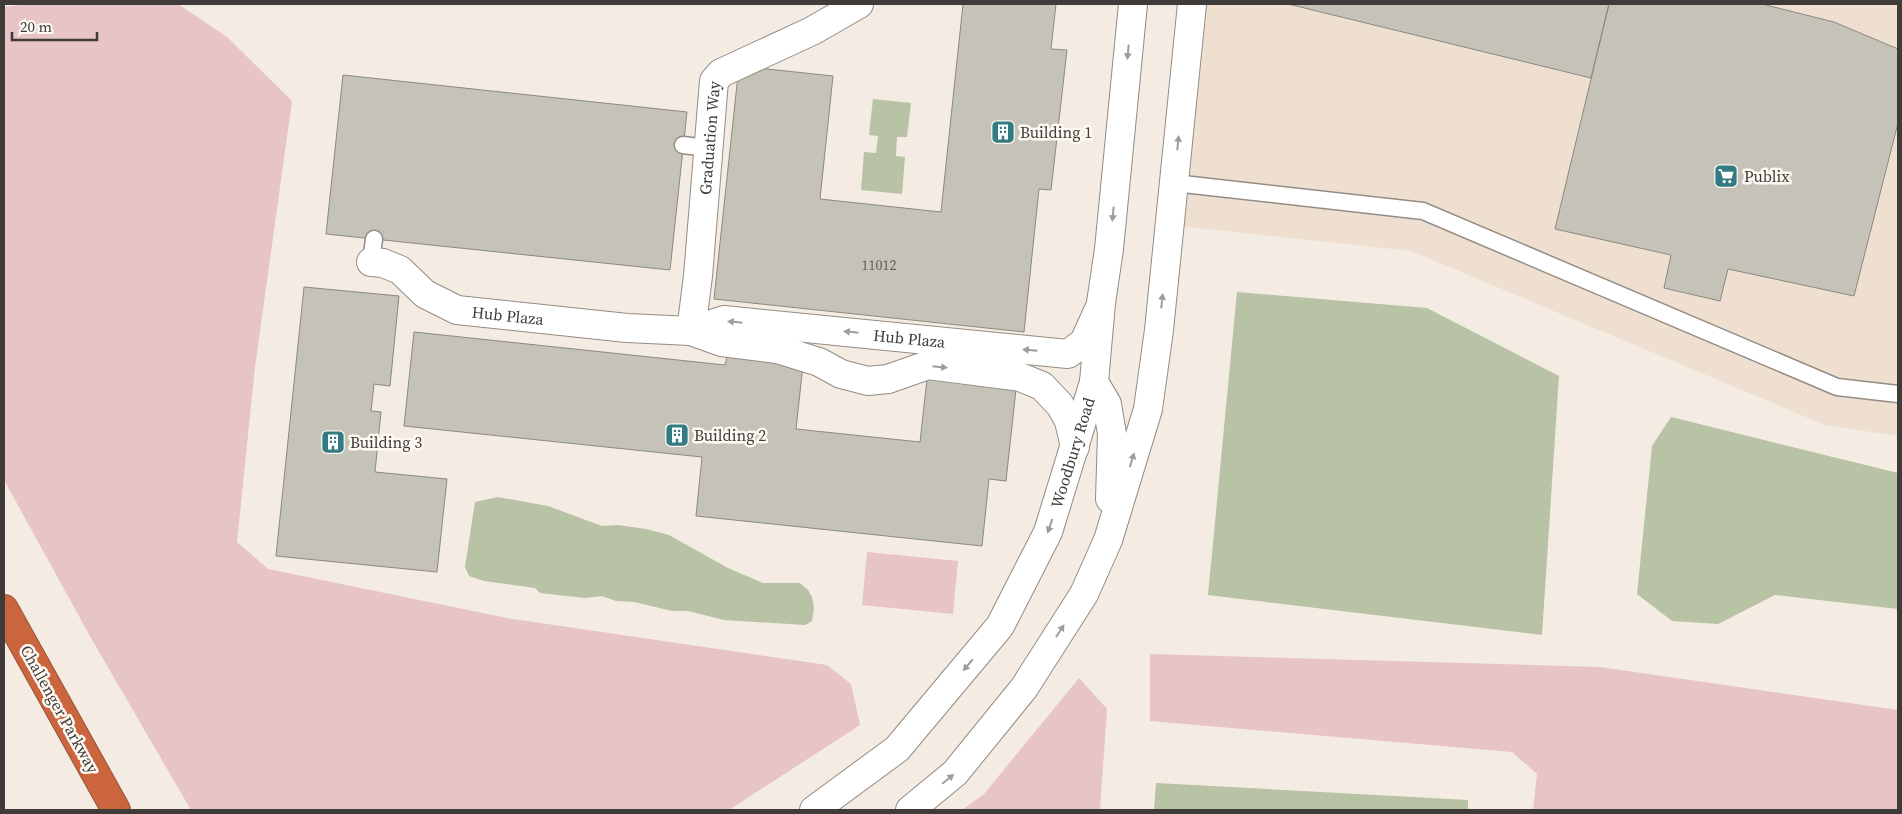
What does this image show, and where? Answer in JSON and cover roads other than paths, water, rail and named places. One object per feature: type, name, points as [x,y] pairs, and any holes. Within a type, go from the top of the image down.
[{"type":"highway","name":"Challenger Parkway","points":[[4,609],[116,810]]},
{"type":"street","name":"Graduation Way","points":[[691,331],[698,276],[695,147],[714,81],[721,73],[812,30],[859,4]]},
{"type":"street","name":"Woodbury Road","points":[[814,810],[898,750],[1000,626],[1048,532],[1094,382],[1133,4]]},
{"type":"street","points":[[910,810],[955,773],[1024,688],[1084,594],[1108,540],[1148,409],[1159,330],[1192,4]]},
{"type":"street","name":"Hub Plaza","points":[[372,250],[383,263],[400,270],[425,294],[457,310],[626,328],[691,331],[722,342],[777,349],[820,362],[840,374],[868,381],[888,379],[928,366],[1020,376],[1042,386],[1060,405],[1069,421],[1075,447]]},
{"type":"street","points":[[1101,303],[1084,342],[1068,354],[1083,367],[1107,404],[1112,434],[1108,540]]},
{"type":"street","name":"Hub Plaza","points":[[691,331],[724,320],[1068,354]]},
{"type":"street","points":[[820,362],[822,329]]},
{"type":"street","points":[[906,372],[910,338]]},
{"type":"lane","points":[[1174,183],[1423,211],[1837,387],[1898,394]]},
{"type":"place","name":"Building 1","points":[[1003,132]]},
{"type":"place","name":"Publix","points":[[1726,176]]},
{"type":"place","name":"Building 2","points":[[677,435]]},
{"type":"place","name":"Building 3","points":[[333,442]]}]
